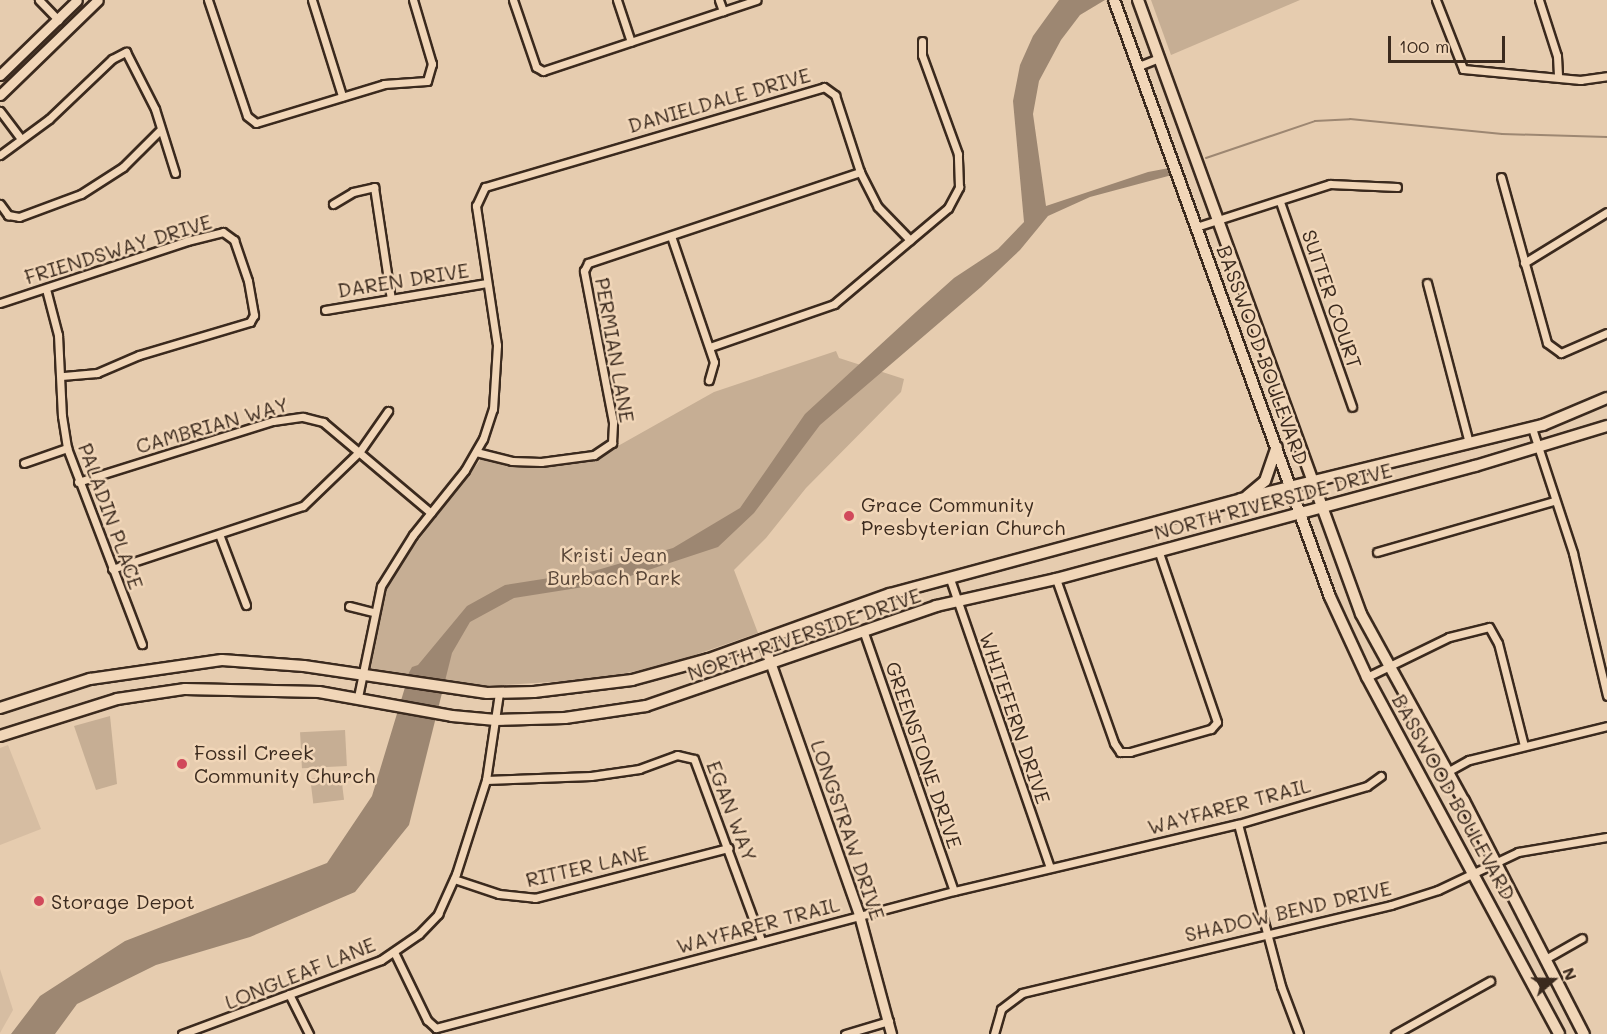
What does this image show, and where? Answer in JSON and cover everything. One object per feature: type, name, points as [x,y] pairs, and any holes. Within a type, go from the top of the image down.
[{"type":"main road","name":"BASSWOOD BOULEVARD","points":[[1114,0],[1293,488],[1330,597],[1367,677],[1475,873],[1559,1034]]},
{"type":"main road","name":"BASSWOOD BOULEVARD","points":[[1138,0],[1221,221],[1361,614],[1496,863],[1584,1034]]},
{"type":"main road","name":"NORTH RIVERSIDE DRIVE","points":[[0,708],[90,679],[202,661],[304,666],[399,682],[499,693],[632,680],[762,639],[890,594],[1241,499],[1532,428],[1607,398]]},
{"type":"main road","name":"NORTH RIVERSIDE DRIVE","points":[[0,736],[117,699],[185,689],[274,689],[358,697],[452,716],[496,720],[565,718],[646,706],[863,630],[957,601],[1056,579],[1538,449],[1607,426]]},
{"type":"main road","points":[[1241,499],[1265,481],[1277,447]]},
{"type":"street","points":[[39,0],[58,20]]},
{"type":"street","points":[[0,75],[77,0]]},
{"type":"street","points":[[0,95],[99,0]]},
{"type":"street","points":[[208,0],[251,121],[256,123],[384,84],[427,81],[432,64],[413,0]]},
{"type":"street","points":[[312,0],[342,96]]},
{"type":"street","points":[[513,0],[536,67],[543,71],[756,0]]},
{"type":"street","points":[[617,0],[631,42]]},
{"type":"street","points":[[719,0],[723,11]]},
{"type":"street","points":[[1436,0],[1461,68],[1580,80],[1607,76]]},
{"type":"street","points":[[1539,0],[1557,56],[1558,77]]},
{"type":"street","points":[[710,347],[825,308],[948,208],[959,187],[960,172],[952,132],[922,55],[922,40]]},
{"type":"street","points":[[0,155],[20,138],[49,119],[111,59],[126,52],[155,109],[159,131],[175,174]]},
{"type":"street","points":[[1139,66],[1159,58]]},
{"type":"street","name":"DANIELDALE DRIVE","points":[[487,284],[476,206],[484,187],[814,87],[824,87],[835,95],[860,172],[878,207],[910,240]]},
{"type":"street","points":[[0,111],[20,138]]},
{"type":"street","points":[[0,204],[8,215],[19,217],[81,194],[123,167],[159,131]]},
{"type":"street","name":"PERMIAN LANE","points":[[476,452],[512,461],[540,462],[576,459],[608,448],[614,437],[614,422],[585,268],[588,263],[860,172]]},
{"type":"street","points":[[1501,177],[1547,343],[1556,352],[1569,352],[1607,333]]},
{"type":"street","points":[[1197,227],[1330,184],[1397,187]]},
{"type":"street","points":[[333,204],[353,192],[374,187],[391,299]]},
{"type":"street","name":"SUTTER COURT","points":[[1280,202],[1352,407]]},
{"type":"street","points":[[1524,263],[1607,212]]},
{"type":"street","name":"FRIENDSWAY DRIVE","points":[[0,303],[165,248],[223,232],[234,240],[248,281],[252,318],[97,373],[61,375]]},
{"type":"street","points":[[671,236],[710,347],[714,367],[709,380]]},
{"type":"street","points":[[1427,283],[1469,443]]},
{"type":"street","points":[[358,697],[373,612],[394,561],[476,452],[489,423],[498,381],[495,324],[487,284]]},
{"type":"street","name":"DAREN DRIVE","points":[[325,310],[487,284]]},
{"type":"street","name":"PALADIN PLACE","points":[[46,289],[58,335],[67,448],[78,482],[142,644]]},
{"type":"street","points":[[112,569],[303,506],[360,451],[388,411]]},
{"type":"street","name":"CAMBRIAN WAY","points":[[78,482],[290,417],[323,422],[431,513]]},
{"type":"street","points":[[1532,428],[1554,501],[1573,553],[1607,696]]},
{"type":"street","points":[[24,463],[67,448]]},
{"type":"street","points":[[1377,552],[1554,501]]},
{"type":"street","points":[[219,534],[246,606]]},
{"type":"street","points":[[1056,579],[1120,752],[1211,729],[1217,722],[1217,714],[1158,550]]},
{"type":"street","name":"WHITEFERN DRIVE","points":[[950,579],[1050,867]]},
{"type":"street","points":[[349,606],[373,612]]},
{"type":"street","points":[[1367,677],[1449,637],[1489,627],[1498,643],[1524,746]]},
{"type":"street","name":"GREENSTONE DRIVE","points":[[863,630],[954,891]]},
{"type":"street","name":"LONGSTRAW DRIVE","points":[[762,639],[859,915],[891,1034]]},
{"type":"street","name":"LONGLEAF LANE","points":[[182,1034],[394,952],[438,914],[454,879],[486,780],[499,693]]},
{"type":"street","points":[[1447,772],[1469,760],[1607,726]]},
{"type":"street","name":"EGAN WAY","points":[[486,780],[591,776],[639,769],[686,755],[700,769],[761,940]]},
{"type":"street","name":"WAYFARER TRAIL","points":[[394,952],[427,1020],[436,1028],[859,915],[1050,867],[1238,824],[1367,786],[1381,776]]},
{"type":"street","points":[[1238,824],[1281,986],[1299,1034]]},
{"type":"street","name":"SHADOW BEND DRIVE","points":[[994,1034],[1002,1009],[1022,993],[1268,932],[1391,905],[1475,873],[1518,852],[1607,837]]},
{"type":"street","name":"RITTER LANE","points":[[454,879],[499,894],[535,898],[729,848]]},
{"type":"street","points":[[1546,958],[1582,938]]},
{"type":"street","points":[[1395,1034],[1490,981]]},
{"type":"street","points":[[289,994],[309,1034]]},
{"type":"street","points":[[845,1034],[889,1021]]},
{"type":"shaded area","points":[[1059,0],[1105,0],[1080,15],[1061,40],[1039,81],[1033,114],[1046,206],[1148,172],[1169,168],[1172,175],[1090,197],[1048,216],[1020,250],[981,287],[820,425],[754,513],[718,547],[609,583],[514,598],[470,622],[452,653],[409,825],[355,892],[250,937],[156,965],[77,1004],[55,1034],[11,1034],[40,996],[125,941],[327,863],[372,796],[406,684],[403,684],[412,667],[418,665],[467,606],[505,585],[594,571],[673,548],[740,508],[805,414],[954,278],[998,249],[1024,222],[1013,101],[1020,65],[1033,36]]},
{"type":"shaded area","points":[[8,745],[41,829],[0,845],[0,748]]},
{"type":"shaded area","points":[[0,969],[13,1010],[0,1033]]},
{"type":"green space","points":[[1151,0],[1300,0],[1171,55]]},
{"type":"green space","name":"Kristi Jean Burbach Park","points":[[836,351],[839,358],[904,379],[901,392],[806,488],[766,538],[734,570],[758,633],[669,664],[598,679],[488,686],[404,676],[371,668],[378,616],[386,590],[400,564],[481,459],[541,468],[593,460],[714,392]]},
{"type":"green space","points":[[110,716],[117,784],[96,790],[74,726]]},
{"type":"green space","points":[[345,730],[347,766],[302,768],[300,732]]},
{"type":"green space","points":[[341,775],[344,800],[313,804],[310,779]]},
{"type":"waterway","points":[[1206,158],[1315,121],[1350,119],[1502,134],[1607,137]]},
{"type":"place","name":"Grace Community Presbyterian Church","points":[[849,516]]},
{"type":"place","name":"Fossil Creek Community Church","points":[[182,764]]},
{"type":"place","name":"Storage Depot","points":[[39,901]]}]
